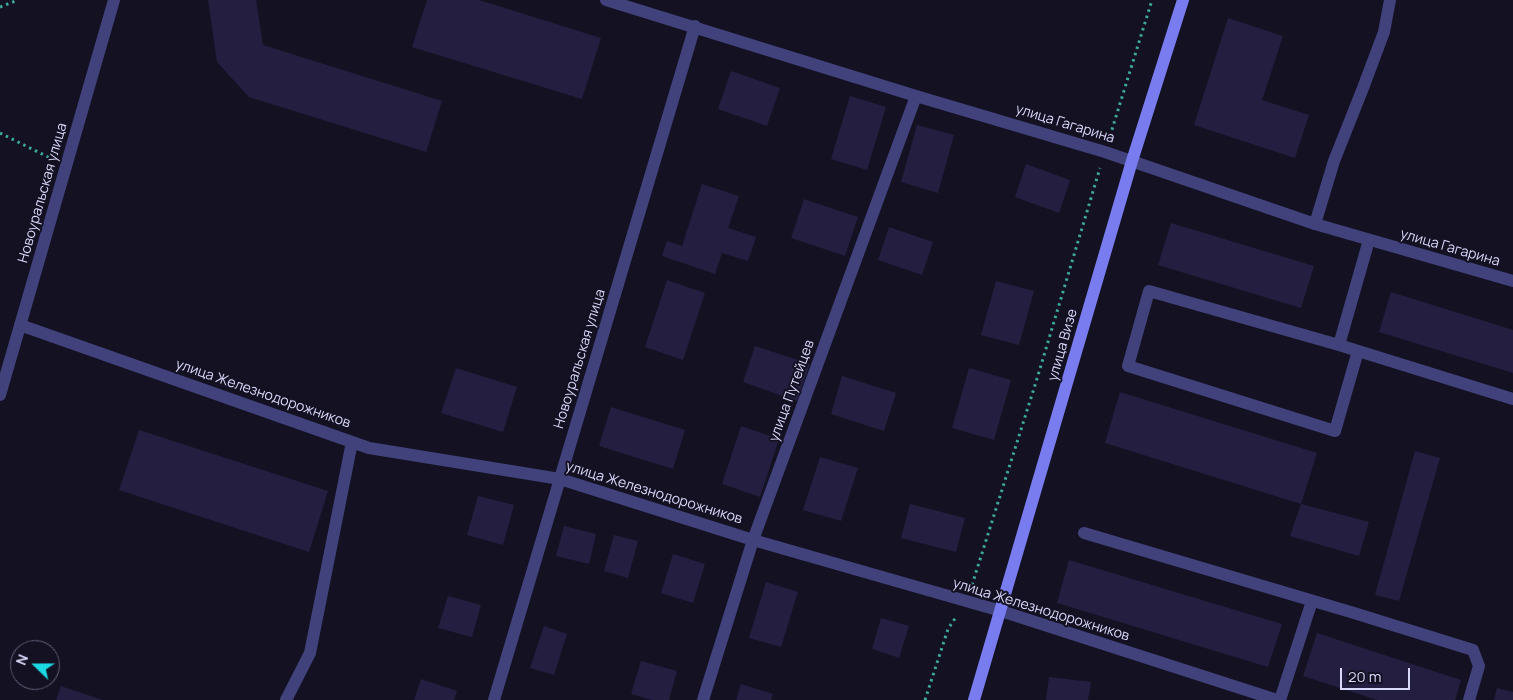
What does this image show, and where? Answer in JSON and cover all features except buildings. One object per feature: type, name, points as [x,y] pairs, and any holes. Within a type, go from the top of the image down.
[{"type":"street","name":"Новоуральская улица","points":[[0,395],[114,0]]},
{"type":"street","name":"улица Гагарина","points":[[606,0],[916,96],[1105,152],[1314,224],[1513,281]]},
{"type":"street","name":"улица Визе","points":[[974,700],[1132,161],[1183,0]]},
{"type":"street","points":[[1314,224],[1334,161],[1384,32],[1390,0]]},
{"type":"street","name":"Новоуральская улица","points":[[494,700],[695,26]]},
{"type":"street","name":"улица Путейцев","points":[[703,700],[753,540],[916,96]]},
{"type":"street","points":[[1339,345],[1369,240]]},
{"type":"street","points":[[1358,351],[1335,431],[1128,366],[1149,291],[1339,345],[1513,399]]},
{"type":"street","name":"улица Железнодорожников","points":[[20,325],[369,448],[560,479],[753,540],[1001,611],[1278,700]]},
{"type":"street","points":[[286,700],[310,653],[352,442]]},
{"type":"street","points":[[1084,533],[1473,650],[1479,666],[1468,700]]},
{"type":"street","points":[[1278,700],[1312,601]]},
{"type":"path","points":[[0,7],[18,0]]},
{"type":"path","points":[[924,700],[948,629],[967,602],[1039,373],[1152,0]]},
{"type":"path","points":[[0,133],[66,166]]}]
